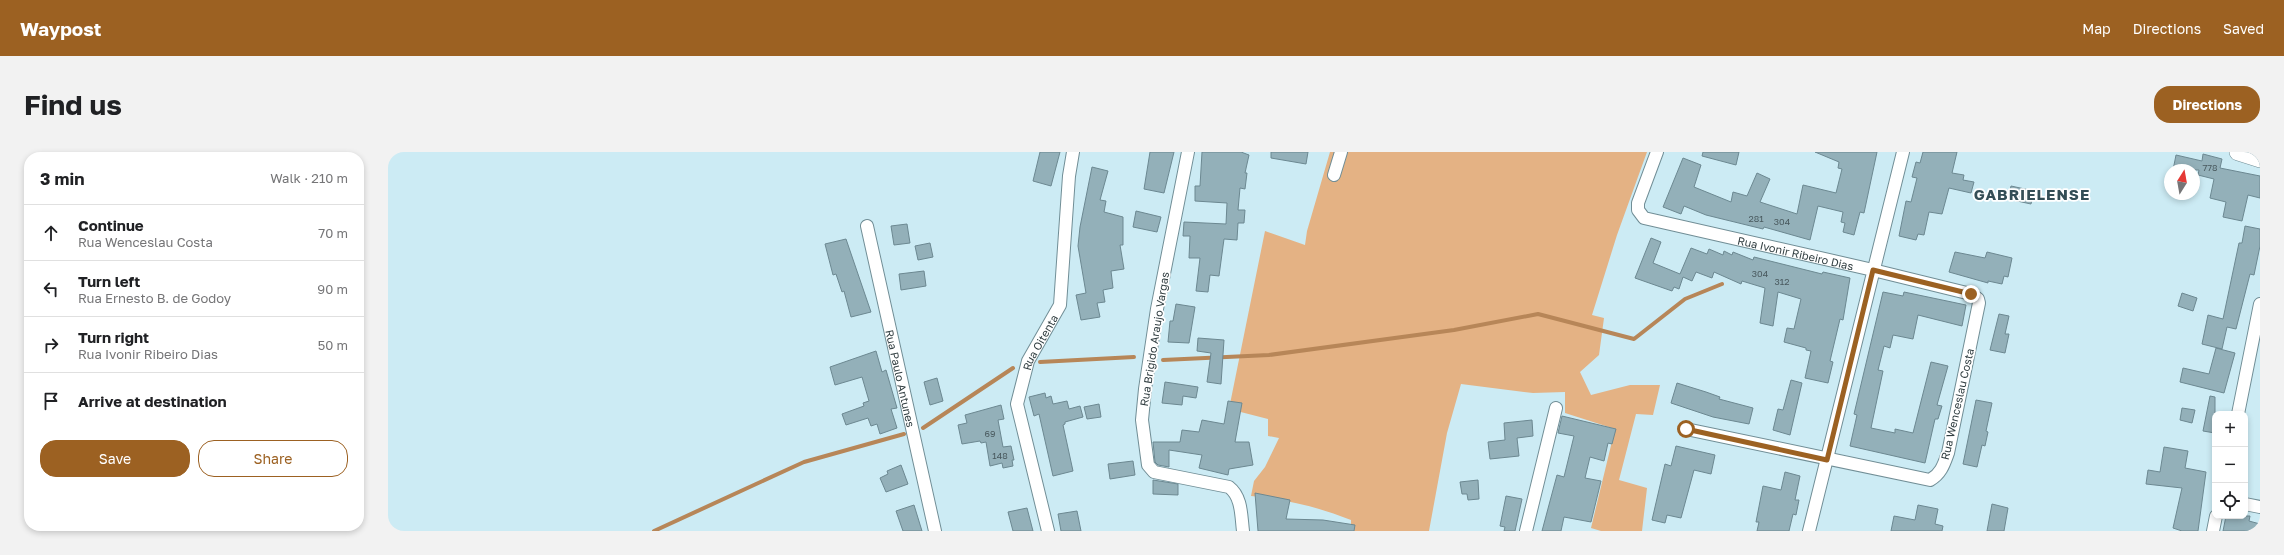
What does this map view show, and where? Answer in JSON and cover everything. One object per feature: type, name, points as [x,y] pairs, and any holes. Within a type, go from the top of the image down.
[{"type":"street","name":"Rua Oitenta","points":[[1048,531],[1017,404],[1028,361],[1060,304],[1069,176],[1073,152]]},
{"type":"street","name":"Rua Brigido Araujo Vargas","points":[[1188,152],[1157,309],[1145,389],[1142,420],[1148,465],[1154,472],[1229,487],[1236,492],[1240,502],[1243,531]]},
{"type":"street","points":[[1334,175],[1341,152]]},
{"type":"street","name":"Rua Ivonir Ribeiro Dias","points":[[1657,152],[1638,203],[1638,210],[1644,218],[1971,294]]},
{"type":"street","points":[[1808,531],[1903,152]]},
{"type":"street","points":[[2238,152],[2260,159]]},
{"type":"street","name":"Rua Paulo Antunes","points":[[866,226],[935,531]]},
{"type":"street","name":"Rua Wenceslau Costa","points":[[1686,429],[1827,460],[1930,480],[1937,476],[1948,453],[1979,303],[1978,298],[1971,294]]},
{"type":"street","points":[[2239,411],[2259,311]]},
{"type":"street","points":[[1526,531],[1556,408]]},
{"type":"street","points":[[2248,505],[2260,507]]},
{"type":"street","points":[[2213,531],[2215,519]]},
{"type":"shaded area","points":[[1330,152],[1647,152],[1617,235],[1592,315],[1604,318],[1599,355],[1580,372],[1591,395],[1630,385],[1660,385],[1653,415],[1636,414],[1619,480],[1647,488],[1642,531],[1601,531],[1591,528],[1615,429],[1565,413],[1565,392],[1533,393],[1461,384],[1447,433],[1429,531],[1351,531],[1351,520],[1339,515],[1289,501],[1251,496],[1254,481],[1265,467],[1279,438],[1268,436],[1268,419],[1229,409],[1265,231],[1305,245],[1307,231]]},
{"type":"building","points":[[1040,152],[1060,152],[1051,186],[1033,181]]},
{"type":"building","points":[[1150,152],[1174,152],[1164,193],[1144,189]]},
{"type":"building","points":[[1202,152],[1241,152],[1249,155],[1245,173],[1247,173],[1245,189],[1240,188],[1238,210],[1245,210],[1244,223],[1238,223],[1237,240],[1224,239],[1219,276],[1210,275],[1208,292],[1196,291],[1200,258],[1189,258],[1190,236],[1183,236],[1184,222],[1226,224],[1227,203],[1195,201],[1195,186],[1200,186]]},
{"type":"building","points":[[1271,152],[1308,152],[1306,164],[1271,158]]},
{"type":"building","points":[[1703,152],[1739,152],[1736,165],[1702,156]]},
{"type":"building","points":[[1815,152],[1877,152],[1864,213],[1860,212],[1854,235],[1843,232],[1845,223],[1841,222],[1843,212],[1818,206],[1810,240],[1764,227],[1763,229],[1706,215],[1684,206],[1681,214],[1663,207],[1683,158],[1701,165],[1694,187],[1731,202],[1733,192],[1747,196],[1757,173],[1770,179],[1760,202],[1797,214],[1803,185],[1836,193],[1842,169],[1838,168],[1839,162]]},
{"type":"building","points":[[1923,152],[1957,152],[1952,173],[1964,175],[1963,180],[1974,182],[1971,193],[1949,188],[1942,214],[1929,212],[1924,235],[1918,234],[1916,240],[1899,236],[1906,201],[1911,202],[1917,178],[1912,177],[1916,162],[1920,163]]},
{"type":"building","points":[[2203,154],[2222,159],[2220,168],[2260,176],[2260,198],[2248,195],[2242,221],[2223,217],[2226,202],[2210,198],[2214,179],[2200,176],[2200,164],[2174,164],[2176,155],[2202,161]]},
{"type":"building","points":[[1092,167],[1108,171],[1100,200],[1106,201],[1104,212],[1123,217],[1123,245],[1120,245],[1124,269],[1111,271],[1113,288],[1103,290],[1105,302],[1097,303],[1100,317],[1081,320],[1076,295],[1086,293],[1078,246],[1080,227]]},
{"type":"building","points":[[2011,186],[2034,191],[2031,204],[2008,199]]},
{"type":"building","points":[[1136,211],[1161,217],[1157,232],[1133,227]]},
{"type":"building","points":[[907,224],[910,243],[894,245],[891,226]]},
{"type":"building","points":[[2245,226],[2260,229],[2260,246],[2254,275],[2250,274],[2236,329],[2227,327],[2222,349],[2202,344],[2208,315],[2223,319],[2239,243],[2242,243]]},
{"type":"building","points":[[1651,238],[1661,242],[1653,263],[1680,274],[1691,248],[1707,254],[1709,249],[1723,255],[1724,251],[1732,255],[1733,252],[1753,260],[1754,257],[1822,274],[1823,272],[1850,278],[1843,320],[1840,319],[1830,361],[1833,362],[1828,383],[1805,378],[1811,351],[1806,350],[1806,348],[1784,342],[1787,328],[1794,329],[1801,299],[1778,292],[1773,326],[1760,323],[1765,288],[1742,281],[1741,284],[1714,272],[1712,278],[1696,272],[1692,281],[1683,277],[1679,289],[1674,287],[1672,291],[1635,278]]},
{"type":"building","points":[[846,239],[871,312],[851,317],[844,291],[842,292],[836,274],[833,275],[825,244]]},
{"type":"building","points":[[930,243],[933,257],[918,260],[915,246]]},
{"type":"building","points":[[1955,252],[1985,258],[1987,252],[2012,258],[2008,277],[2004,276],[2002,284],[1988,281],[1988,283],[1949,272]]},
{"type":"building","points":[[924,271],[926,286],[901,290],[899,274]]},
{"type":"building","points":[[1883,292],[1903,296],[1904,292],[1966,305],[1962,326],[1918,315],[1913,339],[1893,335],[1890,348],[1884,346],[1878,370],[1883,371],[1871,428],[1895,433],[1895,429],[1913,433],[1931,362],[1948,366],[1937,405],[1942,406],[1938,419],[1935,419],[1925,463],[1850,446],[1857,415],[1854,414]]},
{"type":"building","points":[[2182,293],[2197,298],[2193,311],[2178,306]]},
{"type":"building","points":[[1176,304],[1195,307],[1189,343],[1168,342],[1170,321],[1173,321]]},
{"type":"building","points":[[1999,314],[2009,316],[2005,334],[2009,334],[2005,353],[1990,350]]},
{"type":"building","points":[[1198,338],[1224,340],[1221,384],[1207,382],[1211,353],[1197,351]]},
{"type":"building","points":[[2216,348],[2235,353],[2224,393],[2180,382],[2183,368],[2209,374]]},
{"type":"building","points":[[876,351],[882,372],[886,370],[897,408],[891,409],[897,428],[880,434],[877,424],[871,426],[868,418],[846,425],[842,414],[864,406],[863,403],[869,401],[862,377],[835,385],[830,367]]},
{"type":"building","points":[[937,378],[943,401],[930,405],[924,382]]},
{"type":"building","points":[[1791,380],[1802,383],[1790,435],[1773,430],[1778,409],[1783,410]]},
{"type":"building","points":[[1165,382],[1198,387],[1196,398],[1183,396],[1182,405],[1162,403]]},
{"type":"building","points":[[1677,383],[1720,397],[1719,399],[1753,408],[1749,424],[1713,417],[1671,403]]},
{"type":"building","points":[[1045,393],[1046,398],[1051,396],[1053,404],[1067,401],[1069,409],[1080,406],[1083,417],[1065,422],[1063,425],[1073,471],[1053,476],[1039,414],[1034,416],[1029,397]]},
{"type":"building","points":[[2210,396],[2215,397],[2215,411],[2212,411],[2212,432],[2203,431]]},
{"type":"building","points":[[1976,400],[1992,403],[1986,431],[1988,432],[1985,446],[1982,445],[1977,467],[1963,464]]},
{"type":"building","points":[[1228,401],[1242,403],[1235,442],[1249,442],[1253,465],[1229,469],[1228,475],[1199,468],[1202,455],[1169,450],[1169,467],[1158,465],[1155,462],[1153,442],[1180,442],[1182,430],[1199,432],[1202,420],[1224,424]]},
{"type":"building","points":[[1099,404],[1101,417],[1087,419],[1084,407]]},
{"type":"building","points":[[1001,405],[1004,419],[998,420],[1003,447],[1011,446],[1014,460],[1012,460],[1013,466],[1003,468],[1002,463],[990,466],[986,442],[981,443],[980,441],[962,444],[958,425],[967,423],[965,415]]},
{"type":"building","points":[[2182,408],[2195,410],[2192,423],[2180,420]]},
{"type":"building","points":[[1562,416],[1616,429],[1612,444],[1608,443],[1604,461],[1590,457],[1585,478],[1601,481],[1591,522],[1564,517],[1561,531],[1542,531],[1557,475],[1564,477],[1574,436],[1558,433]]},
{"type":"building","points":[[1532,420],[1533,436],[1517,438],[1519,456],[1490,459],[1488,442],[1505,440],[1504,423]]},
{"type":"building","points":[[1676,446],[1715,455],[1711,474],[1694,470],[1681,518],[1667,515],[1665,523],[1652,520],[1665,464],[1671,466]]},
{"type":"building","points":[[2164,447],[2188,451],[2185,468],[2206,472],[2198,531],[2182,531],[2173,528],[2182,488],[2146,484],[2148,470],[2160,472]]},
{"type":"building","points":[[1133,461],[1135,475],[1110,479],[1108,464]]},
{"type":"building","points":[[901,465],[908,484],[886,492],[880,478],[888,474],[887,471]]},
{"type":"building","points":[[1785,472],[1800,476],[1795,500],[1799,500],[1796,515],[1793,514],[1789,531],[1757,531],[1759,522],[1756,522],[1763,486],[1781,490]]},
{"type":"building","points":[[1153,480],[1178,484],[1178,495],[1153,494]]},
{"type":"building","points":[[1478,480],[1479,499],[1468,500],[1467,494],[1462,494],[1460,482]]},
{"type":"building","points":[[1255,493],[1290,500],[1286,519],[1323,520],[1355,525],[1354,531],[1258,531]]},
{"type":"building","points":[[1506,496],[1522,499],[1515,531],[1504,531],[1505,527],[1500,526]]},
{"type":"building","points":[[1992,504],[2008,508],[2004,531],[1987,531]]},
{"type":"building","points":[[914,505],[922,531],[903,531],[896,511]]},
{"type":"building","points":[[1918,505],[1938,509],[1935,524],[1943,526],[1942,531],[1891,531],[1894,516],[1915,520]]},
{"type":"building","points":[[1027,508],[1033,531],[1013,531],[1008,512]]},
{"type":"building","points":[[1077,511],[1081,531],[1061,531],[1058,514]]},
{"type":"building","points":[[2248,516],[2250,516],[2249,521],[2260,524],[2260,531],[2223,531],[2225,519],[2248,519]]},
{"type":"waterway","points":[[1163,360],[1269,355],[1454,330],[1538,314],[1634,339],[1685,299],[1722,284]]},
{"type":"waterway","points":[[1040,362],[1134,357]]},
{"type":"waterway","points":[[923,428],[1013,368]]},
{"type":"waterway","points":[[654,531],[804,462],[904,434]]},
{"type":"district","name":"GABRIELENSE","points":[[2032,194]]},
{"type":"route","points":[[1686,429],[1827,460],[1873,270],[1971,294]]}]
